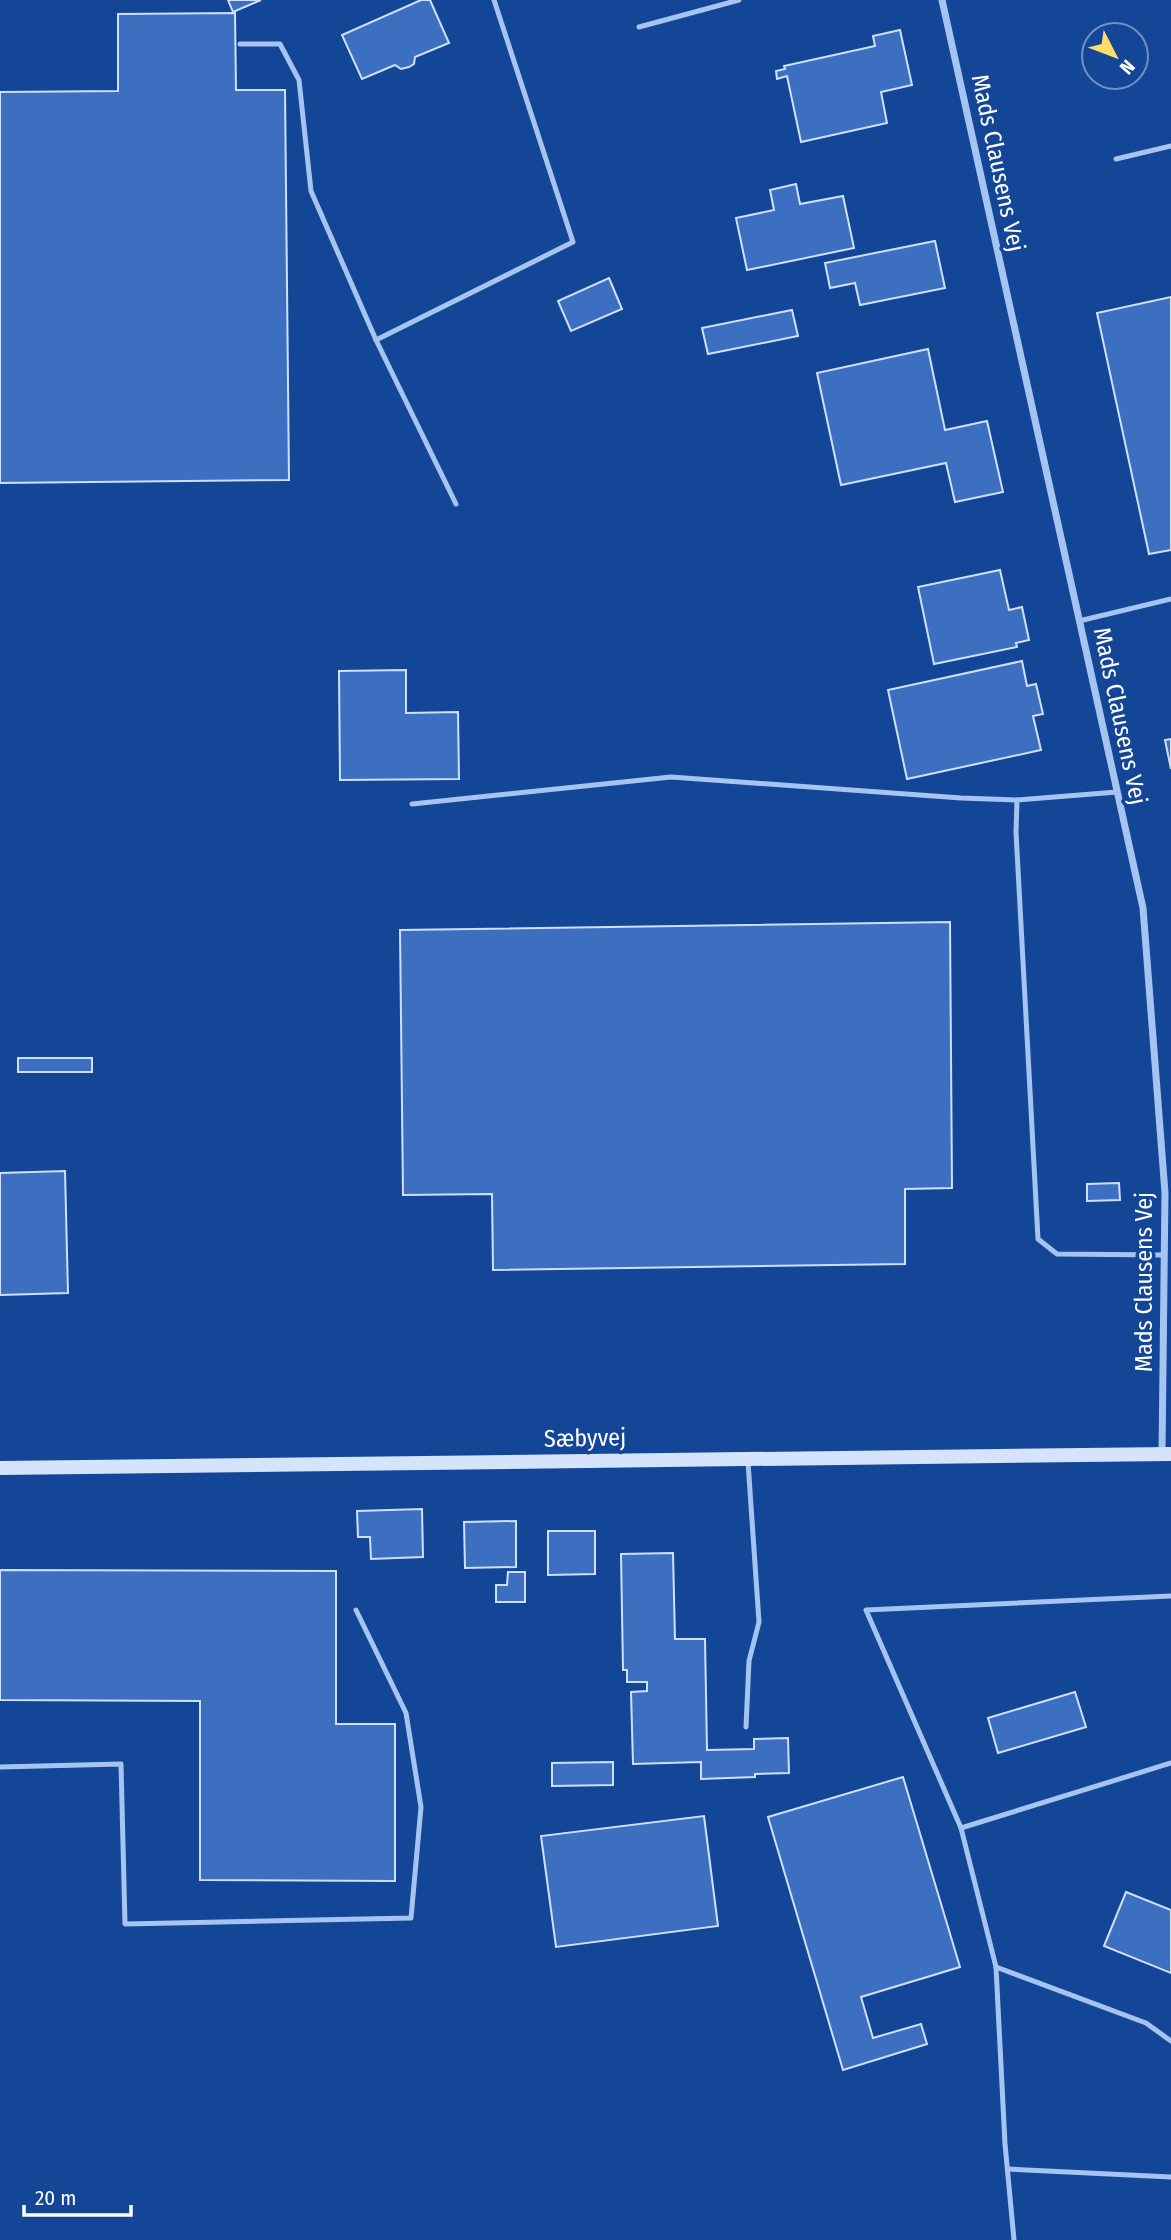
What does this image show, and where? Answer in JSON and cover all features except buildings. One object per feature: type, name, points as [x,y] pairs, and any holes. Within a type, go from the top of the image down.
[{"type":"street","name":"Mads Clausens Vej","points":[[942,0],[1143,908],[1168,1192],[1164,1255],[1167,1454]]},
{"type":"street","name":"Sæbyvej","points":[[0,1468],[1167,1454]]},
{"type":"lane","points":[[376,340],[573,242],[494,0]]},
{"type":"lane","points":[[639,27],[739,0]]},
{"type":"lane","points":[[240,44],[280,44],[299,80],[312,191],[376,340],[456,504]]},
{"type":"lane","points":[[1116,159],[1171,146]]},
{"type":"lane","points":[[1080,621],[1171,598]]},
{"type":"lane","points":[[412,804],[671,777],[1017,800],[1117,792]]},
{"type":"lane","points":[[1017,800],[1016,832],[1038,1239],[1058,1254],[1164,1255]]},
{"type":"lane","points":[[746,1727],[748,1661],[759,1622],[747,1459]]},
{"type":"lane","points":[[1014,2240],[996,1967],[961,1828],[866,1610],[1171,1596]]},
{"type":"lane","points":[[0,1767],[121,1764],[125,1924],[411,1918],[421,1807],[406,1713],[355,1610]]},
{"type":"lane","points":[[961,1828],[1171,1763]]},
{"type":"lane","points":[[996,1967],[1146,2023],[1171,2041]]},
{"type":"lane","points":[[1008,2169],[1171,2178]]}]
